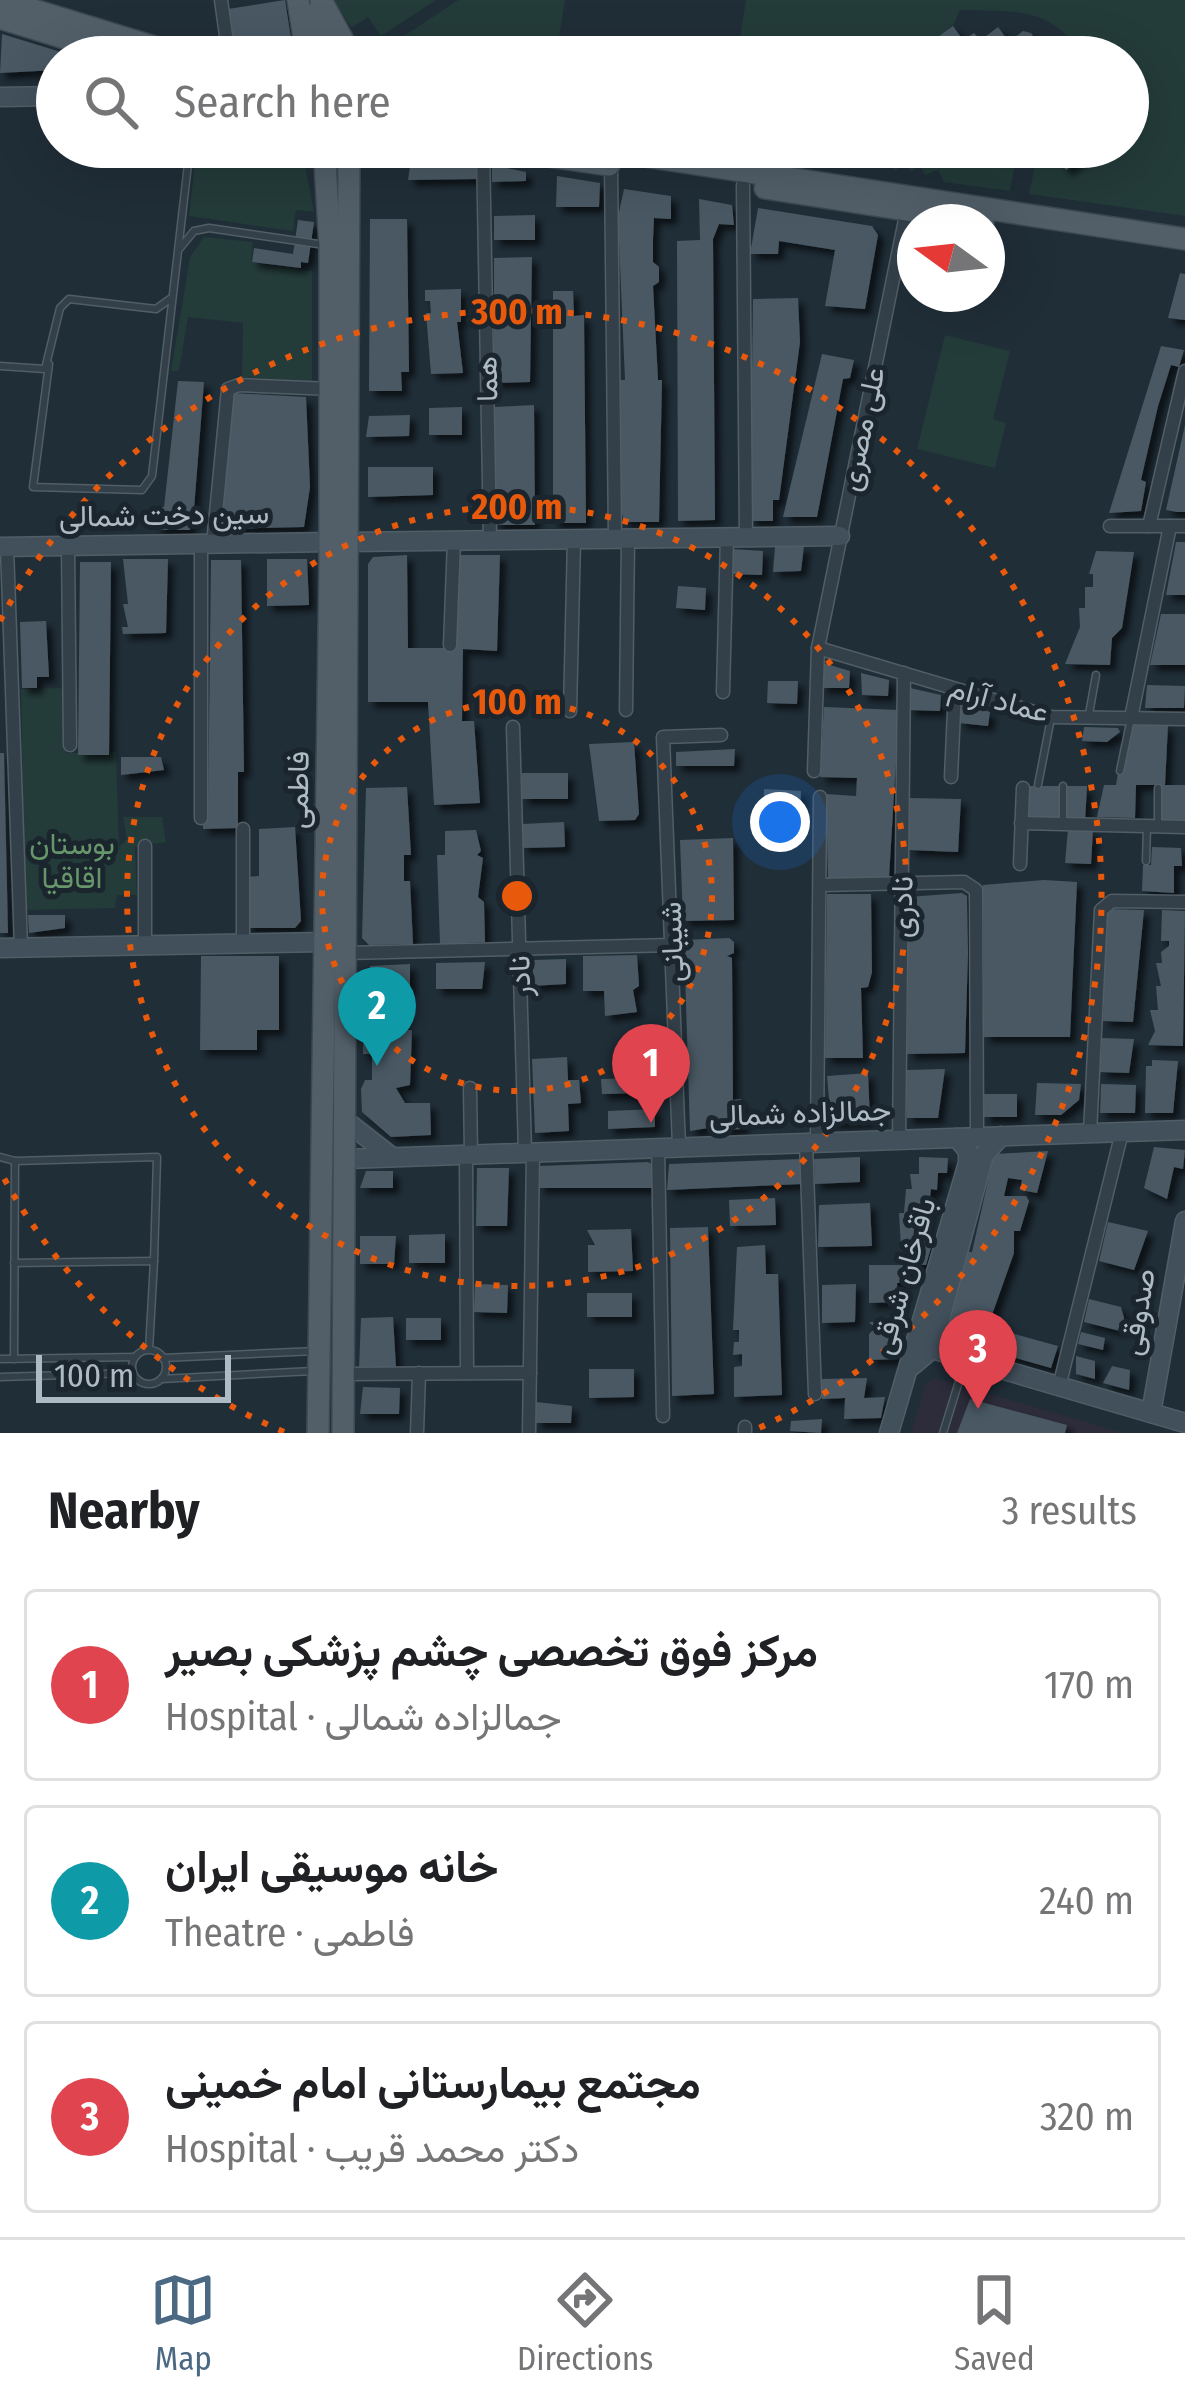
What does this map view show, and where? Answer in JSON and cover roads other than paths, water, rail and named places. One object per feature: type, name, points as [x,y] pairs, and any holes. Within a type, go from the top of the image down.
[{"type":"main road","points":[[1,0],[61,9],[94,36]]},
{"type":"main road","points":[[298,0],[304,36]]},
{"type":"main road","points":[[320,0],[324,36]]},
{"type":"main road","points":[[320,0],[340,36]]},
{"type":"main road","points":[[0,18],[86,36]]},
{"type":"main road","name":"فاطمی","points":[[325,168],[339,542]]},
{"type":"main road","name":"فاطمی","points":[[343,1433],[346,1121],[340,946],[339,542],[348,168]]},
{"type":"main road","points":[[677,168],[1185,239]]},
{"type":"main road","points":[[909,203],[913,204]]},
{"type":"main road","points":[[1005,225],[1185,253]]},
{"type":"main road","name":"فاطمی","points":[[318,1433],[322,1160],[340,946]]},
{"type":"main road","points":[[322,1160],[346,1159]]},
{"type":"street","points":[[221,0],[227,36]]},
{"type":"street","points":[[0,97],[36,96]]},
{"type":"street","name":"هما","points":[[485,168],[490,540]]},
{"type":"street","points":[[611,168],[626,710]]},
{"type":"street","points":[[723,692],[736,537],[743,178]]},
{"type":"street","name":"علی مصری","points":[[814,771],[818,648],[909,203]]},
{"type":"street","points":[[1149,526],[1185,371]]},
{"type":"street","points":[[201,818],[207,544],[228,389],[239,385],[331,389]]},
{"type":"street","points":[[1110,526],[1178,526],[1131,718]]},
{"type":"street","name":"سین دخت شمالی","points":[[3,547],[840,536]]},
{"type":"street","points":[[570,711],[574,539]]},
{"type":"street","points":[[450,645],[454,540]]},
{"type":"street","points":[[68,546],[70,745]]},
{"type":"street","points":[[3,547],[10,948],[243,943],[519,949],[672,945]]},
{"type":"street","name":"عماد آرام","points":[[818,648],[1051,717],[1185,718]]},
{"type":"street","name":"نادری","points":[[899,1140],[904,674]]},
{"type":"street","points":[[951,777],[956,688]]},
{"type":"street","name":"نادر","points":[[513,727],[529,1152],[529,1433]]},
{"type":"street","name":"شیبانی","points":[[679,1147],[663,737],[721,735]]},
{"type":"street","points":[[1020,864],[1023,788]]},
{"type":"street","points":[[815,1394],[812,1143],[820,797]]},
{"type":"street","points":[[1022,823],[1185,827]]},
{"type":"street","points":[[243,829],[243,943]]},
{"type":"street","points":[[145,846],[145,945]]},
{"type":"street","points":[[820,885],[964,882],[977,897],[967,1137]]},
{"type":"street","points":[[1090,1133],[1101,910],[1112,901],[1185,902]]},
{"type":"street","points":[[467,1373],[470,1088]]},
{"type":"street","points":[[346,1121],[392,1157]]},
{"type":"street","name":"جمالزاده شمالی","points":[[346,1159],[1185,1130]]},
{"type":"street","points":[[1059,1387],[1122,1132]]},
{"type":"street","points":[[932,1348],[984,1155],[1001,1136]]},
{"type":"street","name":"باقرخان شرقی","points":[[890,1433],[968,1163],[967,1137]]},
{"type":"street","points":[[658,1148],[663,1416]]},
{"type":"street","name":"صدوقی","points":[[1151,1413],[1185,1221]]},
{"type":"street","points":[[906,1375],[920,1354],[932,1348],[1185,1423]]},
{"type":"street","points":[[418,1433],[419,1373]]},
{"type":"street","points":[[344,1374],[530,1373]]},
{"type":"lane","points":[[172,296],[156,309],[65,301],[50,364],[33,487],[142,490],[152,476],[188,168]]},
{"type":"lane","points":[[178,251],[189,235],[208,228],[330,246]]},
{"type":"lane","points":[[0,366],[32,372],[50,364]]},
{"type":"lane","points":[[1088,718],[1096,675]]},
{"type":"lane","points":[[1038,785],[1051,717]]},
{"type":"lane","points":[[1120,771],[1131,718]]},
{"type":"lane","points":[[1063,786],[1063,824]]},
{"type":"lane","points":[[1146,861],[1158,788]]},
{"type":"lane","points":[[0,1157],[15,1161],[157,1157],[149,1350]]},
{"type":"lane","points":[[14,1359],[15,1161]]},
{"type":"lane","points":[[14,1263],[154,1261]]},
{"type":"lane","points":[[149,1350],[163,1358],[320,1361]]},
{"type":"lane","points":[[0,1359],[135,1357],[149,1350]]},
{"type":"lane","points":[[132,1373],[135,1357]]},
{"type":"lane","points":[[161,1379],[163,1358]]},
{"type":"lane","points":[[943,1433],[967,1358]]},
{"type":"lane","points":[[0,1377],[132,1373],[145,1384],[320,1361]]},
{"type":"place","name":"خانه موسیقی ایران","points":[[377,1066]]},
{"type":"place","name":"مرکز فوق تخصصی چشم پزشکی بصیر","points":[[651,1123]]},
{"type":"place","name":"مجتمع بیمارستانی امام خمینی","points":[[978,1409]]},
{"type":"park label","name":"بوستان اقاقیا","points":[[72,861]]}]
